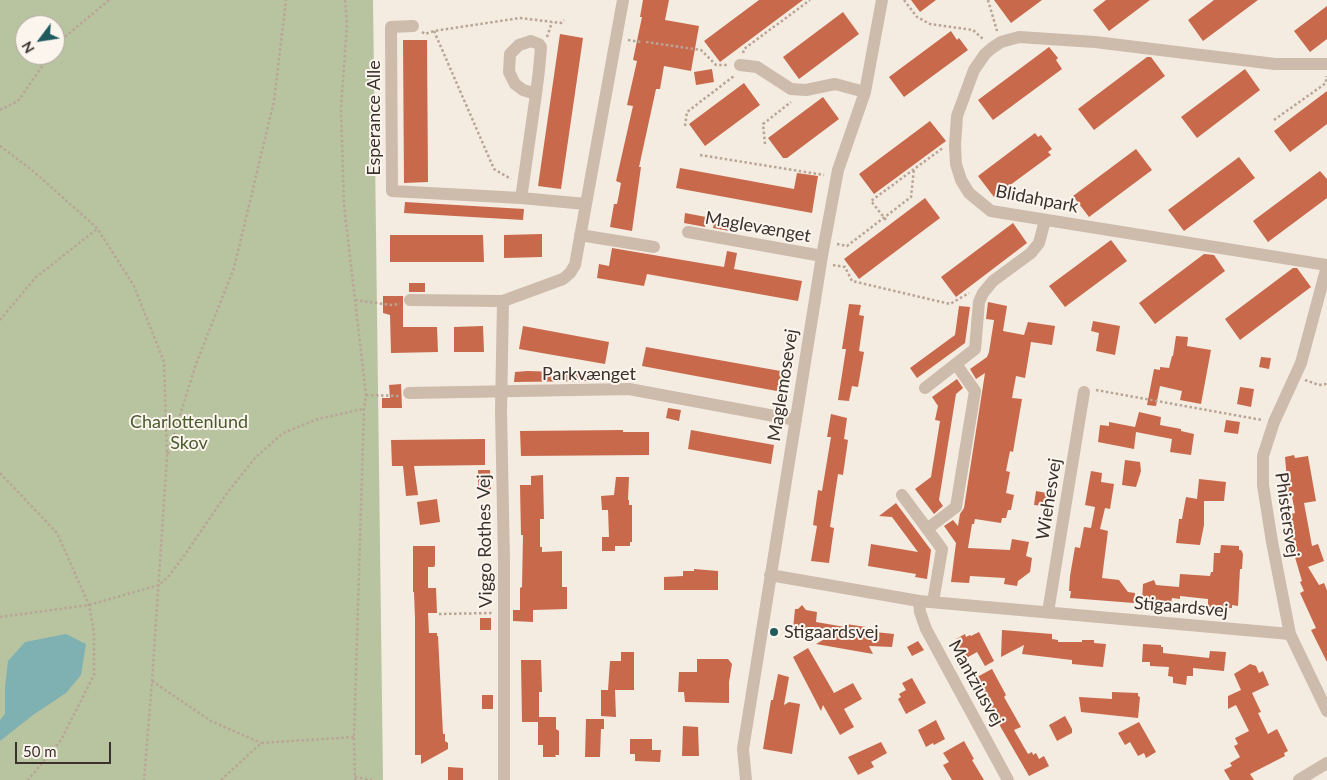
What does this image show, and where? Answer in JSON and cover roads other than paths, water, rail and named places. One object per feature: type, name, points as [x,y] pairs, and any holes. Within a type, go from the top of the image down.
[{"type":"street","points":[[410,300],[503,301],[563,279],[570,273],[575,264],[623,0]]},
{"type":"street","name":"Maglemosevej","points":[[742,779],[742,749],[825,242],[837,178],[865,92],[882,0]]},
{"type":"street","name":"Esperance Alle","points":[[413,26],[391,27],[392,191],[522,192],[586,204]]},
{"type":"street","name":"Blidahpark","points":[[1326,64],[1275,64],[1095,42],[1019,37],[996,45],[985,54],[974,70],[956,116],[955,138],[956,164],[961,180],[969,194],[991,211],[1327,266]]},
{"type":"street","points":[[740,65],[757,67],[791,89],[806,90],[836,84],[865,92]]},
{"type":"street","points":[[522,192],[536,94]]},
{"type":"street","points":[[925,388],[975,350],[979,302],[983,293],[993,281],[1031,252],[1039,243],[1044,220]]},
{"type":"street","name":"Maglevænget","points":[[688,232],[822,259]]},
{"type":"street","points":[[580,235],[654,247]]},
{"type":"street","name":"Phistersvej","points":[[1327,266],[1301,363],[1274,422],[1263,456],[1263,484],[1290,634],[1327,711]]},
{"type":"street","name":"Viggo Rothes Vej","points":[[503,301],[504,780]]},
{"type":"street","points":[[927,530],[956,506],[975,391],[956,364]]},
{"type":"street","name":"Parkvænget","points":[[409,393],[629,389],[796,420]]},
{"type":"street","name":"Wiehesvej","points":[[1048,612],[1084,392]]},
{"type":"street","points":[[902,495],[942,549],[933,602]]},
{"type":"street","name":"Stigaardsvej","points":[[770,575],[919,601],[1290,634]]},
{"type":"street","name":"Mantziusvej","points":[[919,601],[920,612],[926,629],[1008,780]]},
{"type":"street","points":[[1299,780],[1327,763]]},
{"type":"water","points":[[66,634],[86,644],[81,675],[66,693],[33,715],[0,741],[0,720],[5,714],[5,687],[8,661],[25,642]]},
{"type":"place","name":"Stigaardsvej","points":[[774,632]]},
{"type":"park label","name":"Charlottenlund Skov","points":[[189,432]]}]
